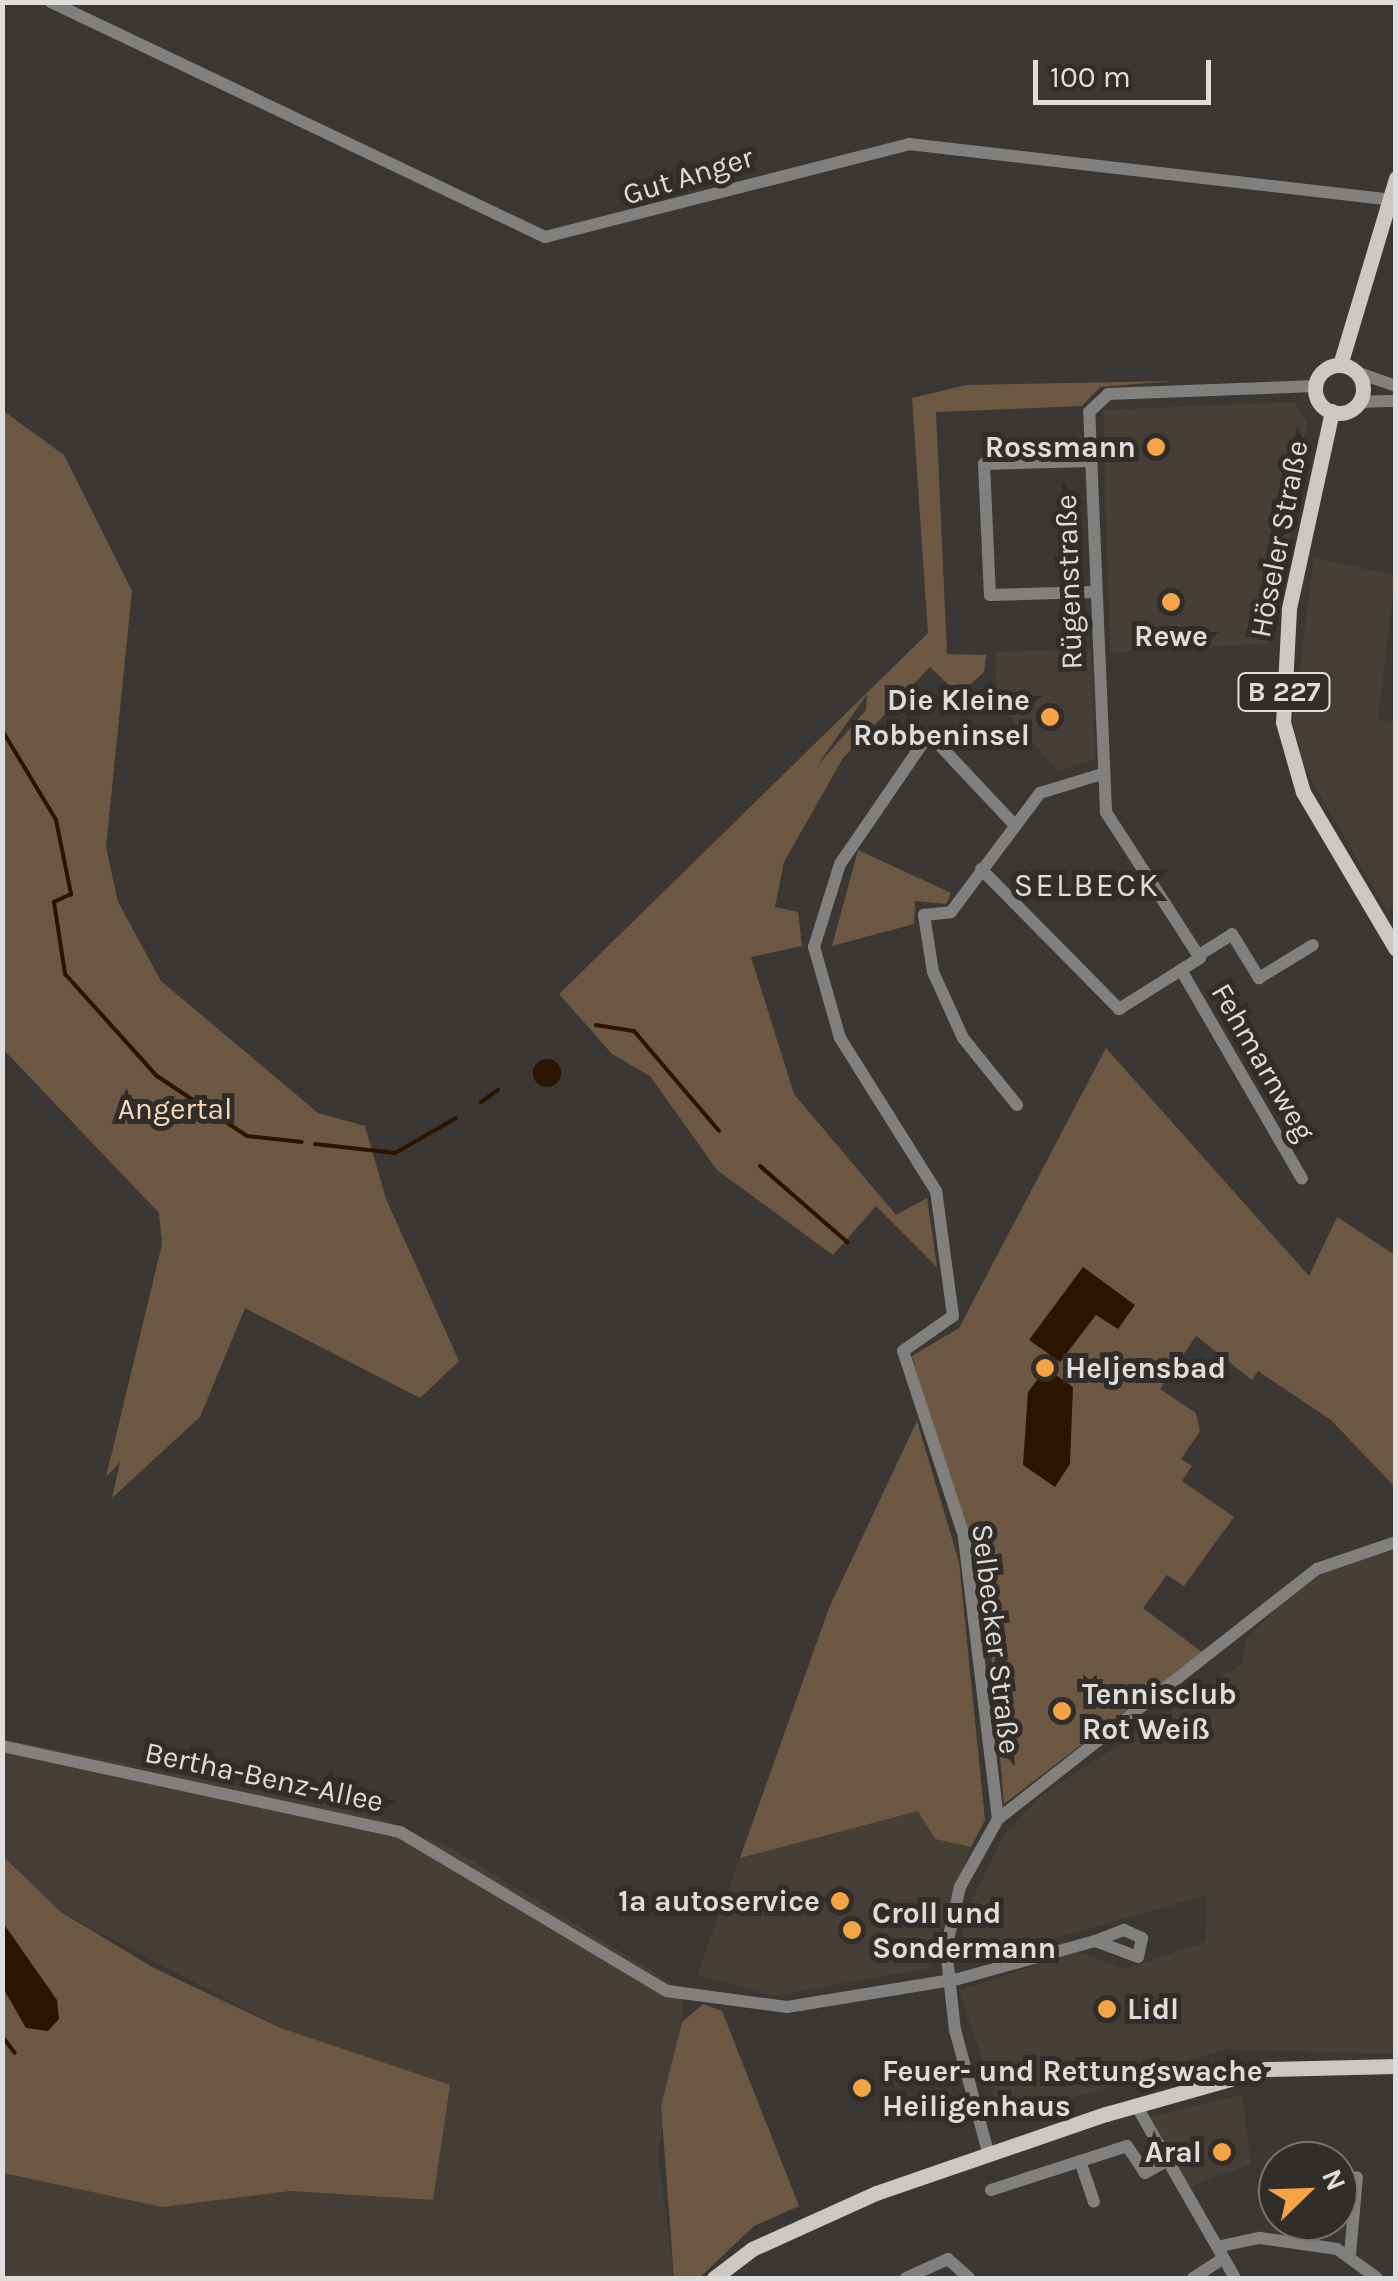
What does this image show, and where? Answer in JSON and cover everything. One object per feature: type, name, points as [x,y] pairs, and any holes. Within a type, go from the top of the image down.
[{"type":"main road","points":[[1348,368],[1316,386],[1332,411],[1358,402],[1348,368],[1387,199],[1396,178]]},
{"type":"main road","name":"Höseler Straße","points":[[1332,411],[1290,610],[1283,722],[1303,792],[1396,949]]},
{"type":"main road","points":[[714,2278],[825,2215],[988,2152],[1136,2105],[1266,2069],[1396,2066]]},
{"type":"street","name":"Gut Anger","points":[[51,2],[544,237],[909,144],[1387,199]]},
{"type":"street","points":[[1348,368],[1396,386]]},
{"type":"street","name":"Rügenstraße","points":[[1200,956],[1106,812],[1099,775],[1089,412],[1108,394],[1316,386]]},
{"type":"street","points":[[1358,402],[1396,401]]},
{"type":"street","points":[[1089,462],[984,464],[990,595],[1094,592]]},
{"type":"street","name":"Selbecker Straße","points":[[998,1819],[964,1536],[904,1351],[953,1316],[936,1191],[840,1038],[814,947],[840,864],[929,734],[1014,823]]},
{"type":"street","points":[[1017,1105],[963,1038],[932,972],[924,915],[950,912],[1014,823],[1058,782],[1099,775]]},
{"type":"street","points":[[980,869],[1119,1009],[1232,934],[1259,978],[1314,945]]},
{"type":"street","name":"Fehmarnweg","points":[[1180,970],[1302,1178]]},
{"type":"street","name":"Selbecker Straße","points":[[988,2152],[946,1980],[951,1915],[998,1819],[1317,1569],[1396,1542]]},
{"type":"street","name":"Bertha-Benz-Allee","points":[[2,1746],[366,1820],[466,1866],[659,1988],[786,2007],[946,1980],[1095,1941]]},
{"type":"street","points":[[1136,2105],[1162,2163],[1235,2278]]},
{"type":"street","points":[[991,2190],[1127,2146],[1146,2173],[1162,2163]]},
{"type":"street","points":[[1080,2161],[1094,2202]]},
{"type":"street","points":[[1193,2278],[1222,2253],[1260,2238],[1350,2254],[1377,2278]]},
{"type":"street","points":[[1350,2254],[1351,2241]]},
{"type":"street","points":[[906,2278],[948,2259],[969,2278]]},
{"type":"shaded area","points":[[1294,402],[1307,423],[1274,643],[1110,653],[1103,410]]},
{"type":"shaded area","points":[[1314,557],[1395,576],[1378,720],[1395,721],[1396,907],[1387,911],[1303,765],[1293,722]]},
{"type":"shaded area","name":"Die Kleine Robbeninsel","points":[[1091,649],[1095,759],[1058,771],[997,704],[995,652]]},
{"type":"shaded area","points":[[547,1059],[557,1063],[561,1073],[557,1083],[547,1087],[537,1083],[533,1073],[537,1063]]},
{"type":"shaded area","points":[[1083,1267],[1135,1305],[1118,1329],[1096,1315],[1060,1362],[1029,1340]]},
{"type":"shaded area","points":[[1046,1368],[1073,1387],[1070,1464],[1055,1487],[1023,1465],[1028,1392]]},
{"type":"shaded area","points":[[1395,1549],[1395,2054],[1226,2049],[1003,2120],[959,1991],[1076,1951],[1125,1969],[1205,1942],[1207,1895],[960,1965],[964,1916],[1003,1837],[1037,1799],[1242,1663],[1245,1641],[1286,1598],[1328,1571]]},
{"type":"shaded area","points":[[3,1739],[363,1811],[451,1848],[678,1987],[684,2005],[658,2155],[674,2278],[3,2278],[2,2173],[162,2207],[291,2191],[433,2200],[449,2085],[281,2028],[61,1912],[3,1855]]},
{"type":"shaded area","points":[[918,1810],[935,1839],[971,1847],[929,1968],[773,1996],[697,1974],[740,1858]]},
{"type":"shaded area","points":[[3,1923],[57,2000],[59,2019],[48,2031],[26,2028],[3,1988]]},
{"type":"shaded area","points":[[1242,2095],[1251,2164],[1189,2187],[1149,2117]]},
{"type":"green space","points":[[1174,381],[1100,387],[1082,406],[936,412],[947,654],[986,655],[984,672],[959,695],[930,667],[843,758],[784,862],[775,907],[798,912],[802,946],[751,957],[794,1094],[896,1215],[927,1198],[937,1267],[876,1206],[833,1255],[717,1170],[650,1076],[612,1054],[559,994],[928,633],[912,398],[966,385]],"holes":[[[867,694],[866,710],[819,764]]]},
{"type":"green space","name":"Angertal","points":[[2,410],[64,455],[132,591],[106,847],[118,902],[161,981],[318,1113],[365,1126],[386,1199],[459,1361],[420,1398],[245,1308],[200,1417],[112,1498],[120,1462],[106,1477],[162,1244],[159,1213],[3,1049]]},
{"type":"green space","points":[[858,850],[951,893],[946,904],[915,901],[914,924],[832,946]]},
{"type":"green space","name":"Heljensbad","points":[[1106,1048],[1309,1276],[1337,1217],[1395,1255],[1395,1487],[1331,1420],[1258,1371],[1252,1380],[1196,1336],[1160,1389],[1196,1413],[1200,1431],[1181,1459],[1192,1466],[1182,1481],[1234,1517],[1184,1586],[1167,1575],[1143,1608],[1202,1652],[1004,1804],[988,1617],[912,1356],[959,1328]]},
{"type":"green space","points":[[917,1421],[959,1562],[985,1820],[971,1847],[935,1839],[918,1811],[740,1858],[829,1608]]},
{"type":"green space","points":[[2,1855],[61,1912],[154,1968],[281,2028],[450,2085],[433,2200],[291,2191],[162,2207],[3,2173]]},
{"type":"green space","points":[[703,2004],[722,2011],[799,2206],[754,2226],[699,2278],[674,2278],[661,2106],[682,2022]]},
{"type":"waterway","points":[[2,730],[56,820],[71,894],[54,902],[65,974],[157,1076],[247,1136],[302,1142]]},
{"type":"waterway","points":[[596,1025],[634,1031],[719,1131]]},
{"type":"waterway","points":[[481,1102],[498,1090]]},
{"type":"waterway","points":[[315,1144],[395,1153],[456,1118]]},
{"type":"waterway","points":[[760,1166],[847,1242]]},
{"type":"waterway","points":[[2,2036],[15,2053]]},
{"type":"place","name":"Rossmann","points":[[1156,447]]},
{"type":"place","name":"Rewe","points":[[1171,602]]},
{"type":"place","name":"Die Kleine Robbeninsel","points":[[1050,717]]},
{"type":"place","name":"Heljensbad","points":[[1045,1368]]},
{"type":"place","name":"Tennisclub Rot Weiß","points":[[1062,1711]]},
{"type":"place","name":"1a autoservice","points":[[840,1901]]},
{"type":"place","name":"Croll und Sondermann","points":[[852,1930]]},
{"type":"place","name":"Lidl","points":[[1107,2009]]},
{"type":"place","name":"Feuer- und Rettungswache Heiligenhaus","points":[[862,2088]]},
{"type":"place","name":"Aral","points":[[1222,2152]]},
{"type":"district","name":"SELBECK","points":[[1087,886]]}]
